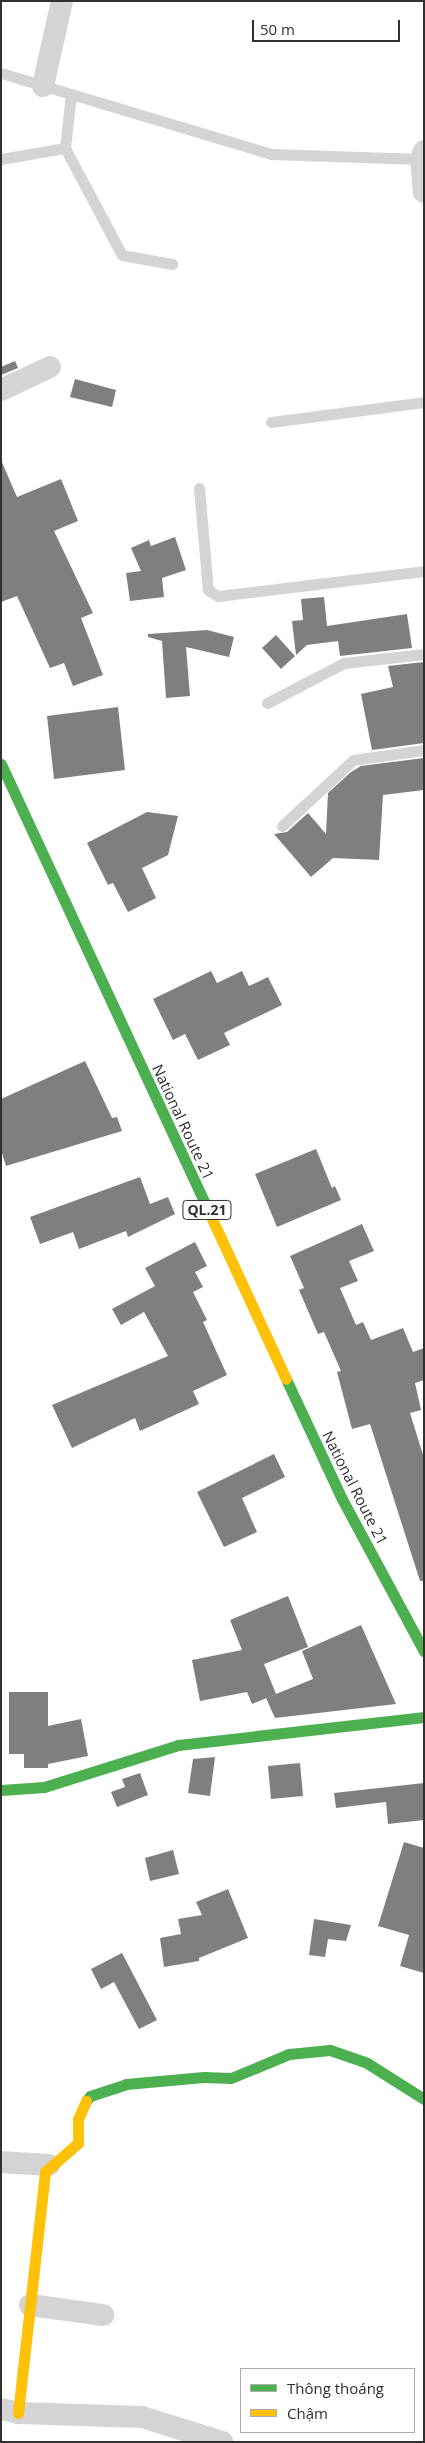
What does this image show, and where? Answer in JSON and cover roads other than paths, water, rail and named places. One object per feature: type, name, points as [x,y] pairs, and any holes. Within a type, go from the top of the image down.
[{"type":"main road","name":"National Route 21","points":[[3,771],[342,1499],[424,1651]]},
{"type":"main road","points":[[1,1790],[44,1787],[178,1745],[424,1717]]},
{"type":"main road","points":[[10,2411],[30,2304],[45,2172],[49,2165],[78,2143],[80,2113],[90,2096],[126,2084],[204,2077],[231,2078],[247,2074],[289,2054],[308,2050],[330,2050],[353,2057],[424,2099]]},
{"type":"street","points":[[43,86],[62,1]]},
{"type":"street","points":[[422,155],[424,192]]},
{"type":"street","points":[[1,390],[50,367]]},
{"type":"street","points":[[1,2162],[49,2165]]},
{"type":"street","points":[[30,2304],[103,2315]]},
{"type":"street","points":[[10,2411],[142,2417],[222,2442]]},
{"type":"lane","points":[[1,73],[272,154],[422,155]]},
{"type":"lane","points":[[70,94],[65,148],[122,255],[172,264]]},
{"type":"lane","points":[[1,159],[65,148]]},
{"type":"lane","points":[[271,422],[424,402]]},
{"type":"lane","points":[[199,488],[208,590],[218,596],[424,571]]},
{"type":"lane","points":[[267,703],[344,662],[424,654]]},
{"type":"lane","points":[[282,826],[353,760],[424,750]]}]
